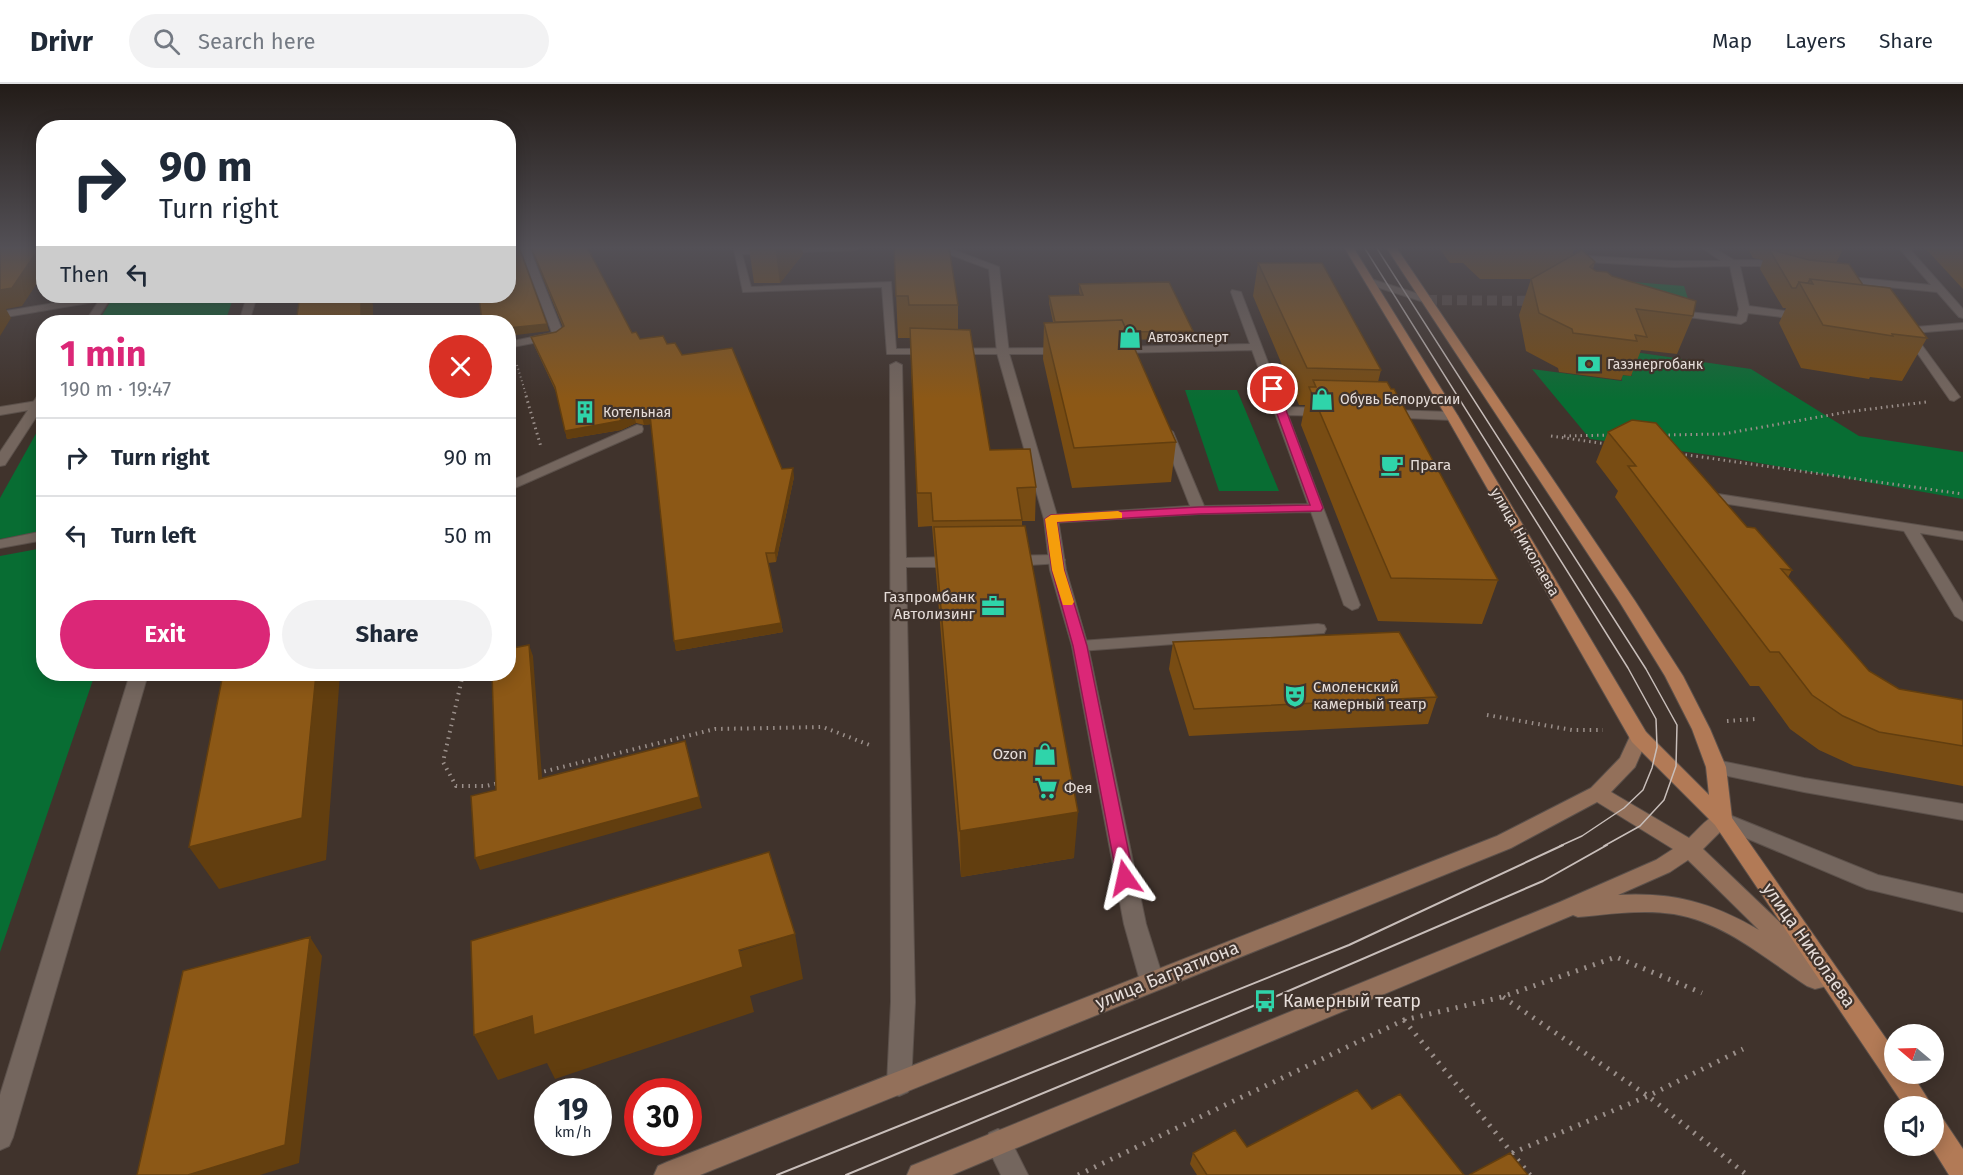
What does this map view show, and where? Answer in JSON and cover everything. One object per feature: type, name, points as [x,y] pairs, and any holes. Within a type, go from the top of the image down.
[{"type":"main road","name":"улица Николаева","points":[[1381,298],[1639,737],[1722,820],[1884,1055]]},
{"type":"main road","name":"улица Николаева","points":[[1427,300],[1627,601],[1674,676],[1701,729],[1716,766],[1722,820]]},
{"type":"main road","name":"улица Багратиона","points":[[667,1175],[1504,842],[1598,793],[1628,762],[1639,737]]},
{"type":"main road","points":[[1598,793],[1690,849],[1849,1002]]},
{"type":"main road","points":[[921,1175],[1568,908],[1663,866],[1690,849],[1722,820]]},
{"type":"main road","points":[[1568,908],[1652,903],[1686,907],[1720,920],[1757,941],[1849,1002]]},
{"type":"main road","points":[[1944,1143],[1963,1172]]},
{"type":"street","points":[[516,343],[558,335],[544,298]]},
{"type":"street","points":[[888,298],[891,352],[1074,351]]},
{"type":"street","points":[[998,298],[1004,353],[1051,519],[1057,560],[1080,646],[1135,924],[1152,981]]},
{"type":"street","points":[[1238,298],[1352,605]]},
{"type":"street","points":[[1421,298],[1427,300]]},
{"type":"street","points":[[1664,311],[1741,321],[1744,309],[1742,298]]},
{"type":"street","points":[[1948,298],[1963,315]]},
{"type":"street","points":[[0,315],[68,303]]},
{"type":"street","points":[[1744,309],[1813,318]]},
{"type":"street","points":[[1954,397],[1898,328],[1916,330],[1963,326]]},
{"type":"street","points":[[1097,350],[1134,355],[1257,347]]},
{"type":"street","points":[[896,365],[903,1002],[899,1084]]},
{"type":"street","points":[[0,411],[36,401]]},
{"type":"street","points":[[0,462],[36,406]]},
{"type":"street","points":[[1281,411],[1338,412]]},
{"type":"street","points":[[1372,413],[1452,416]]},
{"type":"street","points":[[1163,424],[1199,510]]},
{"type":"street","points":[[516,484],[637,429]]},
{"type":"street","points":[[1720,514],[1705,496],[1963,536]]},
{"type":"street","points":[[1051,519],[1199,510],[1317,508]]},
{"type":"street","points":[[1910,527],[1963,616]]},
{"type":"street","points":[[0,544],[36,537]]},
{"type":"street","points":[[898,563],[1057,560]]},
{"type":"street","points":[[1080,646],[1318,630]]},
{"type":"street","points":[[0,1137],[137,681]]},
{"type":"street","points":[[1716,766],[1804,785],[1963,812]]},
{"type":"street","points":[[1722,820],[1875,883],[1963,903]]},
{"type":"street","points":[[998,1142],[1015,1175]]},
{"type":"path","points":[[516,367],[547,470]]},
{"type":"path","points":[[1654,435],[1723,434],[1847,412],[1954,397]]},
{"type":"path","points":[[1610,444],[1551,436],[1620,435]]},
{"type":"path","points":[[1669,452],[1963,494]]},
{"type":"path","points":[[461,681],[443,762],[456,786],[486,786],[508,780]]},
{"type":"path","points":[[1487,715],[1572,730],[1604,730]]},
{"type":"path","points":[[1724,721],[1756,719]]},
{"type":"path","points":[[531,774],[715,729],[823,727],[901,758]]},
{"type":"path","points":[[1078,1175],[1404,1020],[1502,997],[1616,957],[1702,993]]},
{"type":"path","points":[[1502,997],[1648,1096],[1747,1175]]},
{"type":"path","points":[[1404,1020],[1530,1175]]},
{"type":"path","points":[[1512,1153],[1648,1096],[1743,1049]]},
{"type":"green space","points":[[1658,298],[1688,298],[1691,308]]},
{"type":"green space","points":[[110,303],[232,303],[227,315],[102,315]]},
{"type":"green space","points":[[1641,353],[1751,369],[1859,436],[1963,452],[1963,499],[1725,457],[1590,439],[1532,369],[1622,381],[1621,375],[1632,376],[1626,355]]},
{"type":"green space","points":[[1185,390],[1237,390],[1279,491],[1219,491]]},
{"type":"green space","points":[[36,434],[36,532],[0,539],[0,498]]},
{"type":"green space","points":[[36,549],[36,681],[93,681],[0,952],[0,556]]},
{"type":"building","points":[[516,298],[538,298],[547,324],[516,327],[516,315],[481,315],[480,303],[516,303]]},
{"type":"building","points":[[552,298],[614,298],[632,333],[636,332],[640,339],[663,336],[667,344],[675,343],[682,355],[732,348],[782,469],[793,468],[775,553],[766,553],[781,623],[674,641],[650,415],[642,417],[634,414],[619,421],[565,431],[555,387],[531,337],[556,332],[564,326]]},
{"type":"building","points":[[908,298],[957,298],[958,305],[909,305]]},
{"type":"building","points":[[1049,298],[1177,298],[1193,331],[1127,332],[1122,320],[1055,322]]},
{"type":"building","points":[[1274,298],[1341,298],[1381,370],[1307,368]]},
{"type":"building","points":[[1535,298],[1686,298],[1696,301],[1693,316],[1636,309],[1647,337],[1635,335],[1637,341],[1573,333],[1572,329],[1539,313]]},
{"type":"building","points":[[1808,298],[1897,298],[1927,338],[1892,334],[1893,336],[1823,325]]},
{"type":"building","points":[[299,303],[361,303],[361,315],[297,315]]},
{"type":"building","points":[[1122,320],[1176,442],[1074,448],[1044,323]]},
{"type":"building","points":[[910,328],[970,330],[990,450],[1030,449],[1036,487],[1017,488],[1022,520],[933,521],[931,493],[917,493]]},
{"type":"building","points":[[1313,380],[1387,382],[1391,389],[1394,389],[1498,580],[1391,578],[1309,387],[1316,387]]},
{"type":"building","points":[[1632,420],[1656,423],[1747,527],[1755,528],[1792,570],[1781,569],[1869,671],[1899,689],[1963,700],[1963,746],[1879,732],[1843,716],[1812,695],[1779,652],[1770,652],[1628,466],[1636,466],[1608,432]]},
{"type":"building","points":[[1025,526],[1078,812],[960,831],[934,527]]},
{"type":"building","points":[[1399,632],[1437,697],[1194,709],[1173,642]]},
{"type":"building","points":[[529,645],[539,779],[685,741],[699,797],[475,858],[471,796],[496,790],[492,681],[516,681],[516,647]]},
{"type":"building","points":[[222,681],[315,681],[302,818],[189,847]]},
{"type":"building","points":[[769,852],[795,934],[739,950],[743,967],[534,1035],[532,1016],[474,1035],[471,941]]},
{"type":"building","points":[[310,937],[285,1145],[188,1175],[137,1175],[183,971]]},
{"type":"building","points":[[1357,1090],[1372,1109],[1400,1094],[1464,1175],[1207,1175],[1193,1153],[1235,1130],[1247,1147]]},
{"type":"building","points":[[1510,1153],[1528,1175],[1469,1175]]},
{"type":"tunnel","points":[[1427,300],[1544,301]]},
{"type":"tram line","points":[[1396,298],[1628,668],[1656,719],[1657,747],[1643,790],[1624,808],[1582,836],[1560,846]]},
{"type":"tram line","points":[[1409,298],[1646,669],[1677,725],[1676,766],[1664,800],[1640,826],[1604,846]]},
{"type":"tram line","points":[[777,1175],[1349,945],[1563,845]]},
{"type":"tram line","points":[[846,1175],[1265,1001],[1543,881],[1607,845]]},
{"type":"slow traffic","points":[[1067,602],[1058,570],[1051,519],[1118,515]]},
{"type":"place","name":"Автоэксперт","points":[[1130,337]]},
{"type":"place","name":"Газэнергобанк","points":[[1589,364]]},
{"type":"place","name":"Обувь Белоруссии","points":[[1322,399]]},
{"type":"place","name":"Котельная","points":[[585,412]]},
{"type":"place","name":"Прага","points":[[1392,465]]},
{"type":"place","name":"Газпромбанк Автолизинг","points":[[993,606]]},
{"type":"place","name":"Смоленский камерный театр","points":[[1295,696]]},
{"type":"place","name":"Ozon","points":[[1045,754]]},
{"type":"place","name":"Фея","points":[[1046,788]]},
{"type":"place","name":"Камерный театр","points":[[1265,1001]]},
{"type":"route","points":[[1125,878],[1080,646],[1058,570],[1051,519],[1199,510],[1317,508],[1273,389]]}]
